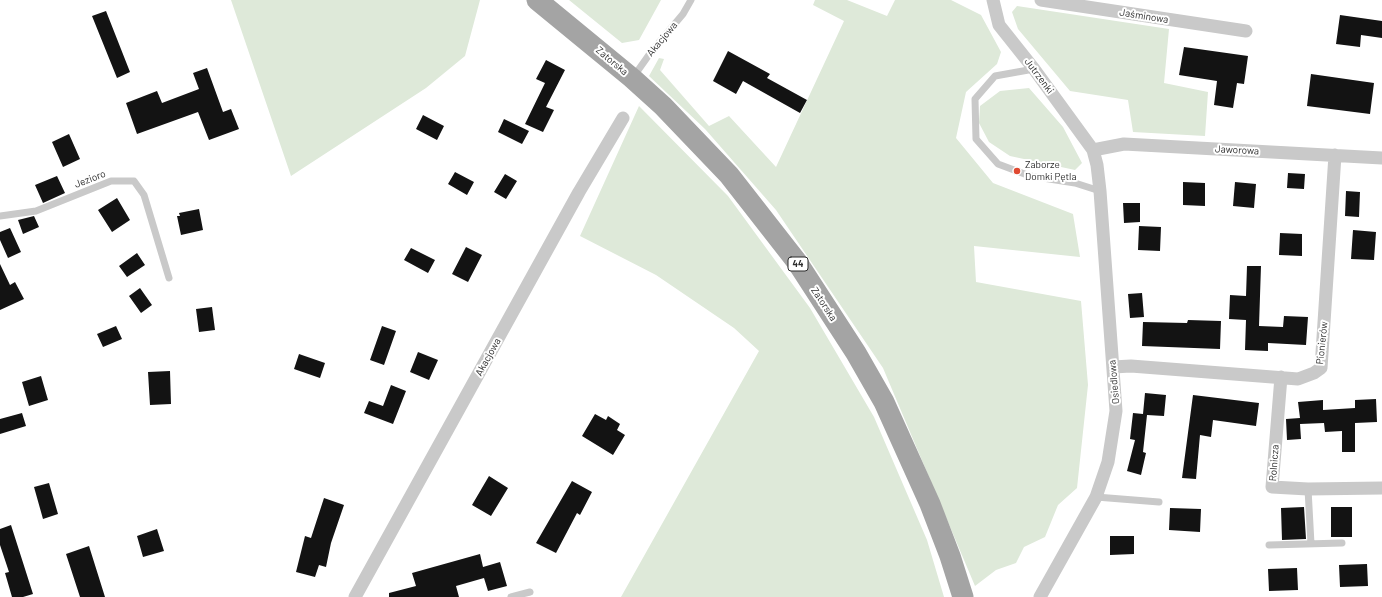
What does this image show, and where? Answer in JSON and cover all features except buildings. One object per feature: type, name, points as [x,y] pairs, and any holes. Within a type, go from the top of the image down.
[{"type":"main road","name":"Zatorska","points":[[537,0],[632,78],[663,106],[729,175],[797,262],[856,353],[884,402],[930,504],[950,556],[963,597]]},
{"type":"street","name":"Jutrzenki","points":[[992,0],[999,25],[1034,69],[1093,150]]},
{"type":"street","name":"Jaśminowa","points":[[1041,0],[1246,31]]},
{"type":"street","name":"Akacjowa","points":[[355,597],[579,192],[623,118]]},
{"type":"street","name":"Jaworowa","points":[[1093,150],[1124,144],[1382,158]]},
{"type":"street","name":"Osiedlowa","points":[[1040,597],[1096,497],[1108,462],[1116,411],[1100,191],[1097,165],[1093,150]]},
{"type":"street","name":"Pionierów","points":[[1113,367],[1131,366],[1298,379],[1314,374],[1321,368],[1335,156]]},
{"type":"street","name":"Rolnicza","points":[[1281,377],[1272,487],[1308,489],[1382,488]]},
{"type":"lane","name":"Akacjowa","points":[[632,78],[651,52],[683,14],[691,0]]},
{"type":"lane","points":[[1034,69],[995,76],[975,100],[976,139],[998,164],[1030,176],[1075,183],[1100,191]]},
{"type":"lane","name":"Jezioro","points":[[0,216],[36,211],[111,181],[134,180],[144,195],[169,278]]},
{"type":"lane","points":[[1308,489],[1310,544]]},
{"type":"lane","points":[[1096,497],[1159,502]]},
{"type":"lane","points":[[1269,545],[1342,543]]},
{"type":"lane","points":[[511,597],[530,592]]},
{"type":"green space","points":[[231,0],[480,0],[465,56],[426,88],[291,176]]},
{"type":"green space","points":[[569,0],[661,0],[639,40],[622,43]]},
{"type":"green space","points":[[815,0],[847,0],[887,16],[895,0],[951,0],[981,15],[1001,52],[997,64],[966,92],[956,138],[993,183],[1073,214],[1080,257],[974,246],[976,282],[1081,301],[1088,385],[1077,488],[1058,505],[1045,537],[1024,547],[1016,563],[996,570],[975,586],[883,368],[776,210],[705,129],[649,76],[659,58],[664,59],[660,70],[709,126],[729,116],[776,167],[844,21],[813,5]]},
{"type":"green space","points":[[1017,6],[1169,29],[1164,83],[1208,92],[1205,136],[1133,132],[1128,100],[1070,91],[1018,29],[1012,12]]},
{"type":"green space","points":[[1029,88],[1063,127],[1082,163],[1075,170],[1010,156],[989,142],[979,123],[980,106],[1000,91]]},
{"type":"green space","points":[[639,106],[728,196],[810,308],[874,417],[927,540],[944,597],[621,597],[759,351],[734,328],[656,275],[580,236]]},
{"type":"place","name":"Zaborze Domki Pętla","points":[[1017,171]]}]
